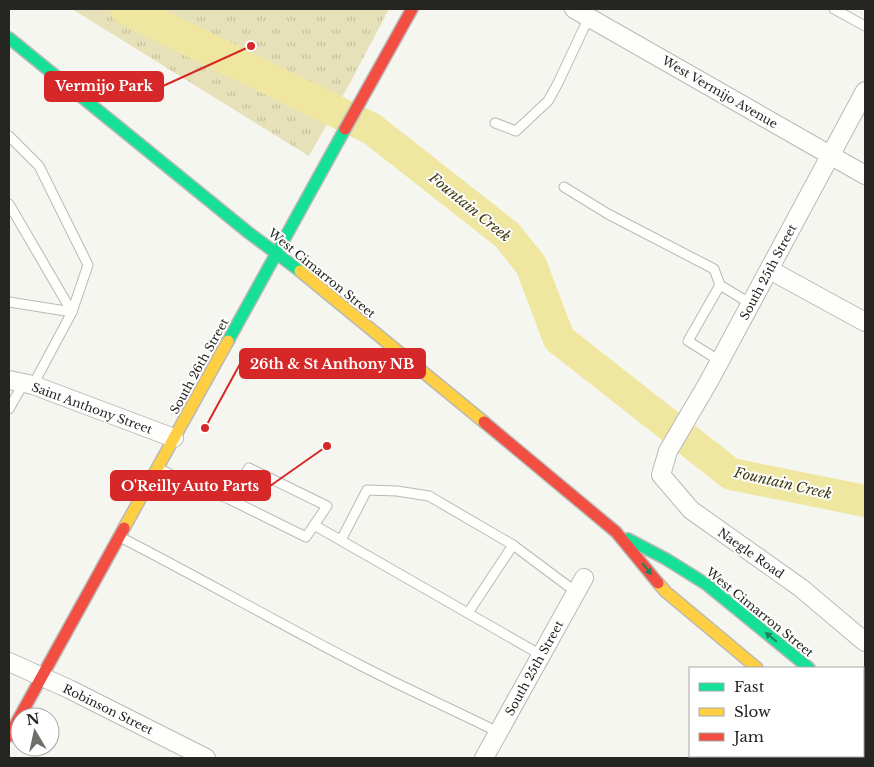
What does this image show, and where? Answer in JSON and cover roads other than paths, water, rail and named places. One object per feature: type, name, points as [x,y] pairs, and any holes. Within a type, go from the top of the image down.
[{"type":"main road","name":"South 26th Street","points":[[9,736],[412,9]]},
{"type":"main road","name":"West Cimarron Street","points":[[9,38],[249,233],[277,253],[616,532],[666,592],[756,667]]},
{"type":"main road","name":"West Cimarron Street","points":[[616,532],[666,558],[706,584],[808,667]]},
{"type":"street","name":"West Vermijo Avenue","points":[[582,13],[865,175]]},
{"type":"street","name":"South 25th Street","points":[[668,451],[708,384],[865,91]]},
{"type":"street","points":[[770,270],[865,322]]},
{"type":"street","name":"Saint Anthony Street","points":[[22,383],[174,438]]},
{"type":"street","name":"Naegle Road","points":[[668,451],[661,476],[691,510],[801,588],[865,642]]},
{"type":"street","name":"South 25th Street","points":[[484,758],[580,585]]},
{"type":"street","name":"Robinson Street","points":[[9,662],[206,758]]},
{"type":"lane","points":[[834,9],[865,26]]},
{"type":"lane","points":[[495,123],[516,131],[548,101],[558,83],[582,13]]},
{"type":"lane","points":[[9,136],[39,166],[88,265],[72,312],[22,383],[9,409]]},
{"type":"lane","points":[[564,187],[608,214],[714,268],[720,285],[751,304]]},
{"type":"lane","points":[[9,204],[72,312]]},
{"type":"lane","points":[[720,285],[688,341],[720,361]]},
{"type":"lane","points":[[9,302],[72,312]]},
{"type":"lane","points":[[158,468],[183,482],[229,498],[306,537],[327,506],[249,468],[229,498]]},
{"type":"lane","points":[[341,540],[367,490],[429,496],[580,585]]},
{"type":"lane","points":[[314,525],[541,655]]},
{"type":"lane","points":[[120,537],[356,664],[498,732]]},
{"type":"lane","points":[[468,613],[513,545]]},
{"type":"waterway","name":"Fountain Creek","points":[[126,9],[372,129],[507,235],[531,265],[559,339],[731,474],[865,501]]},
{"type":"place","name":"Vermijo Park","points":[[251,46]]},
{"type":"place","name":"26th & St Anthony NB","points":[[205,428]]},
{"type":"place","name":"O'Reilly Auto Parts","points":[[327,446]]}]
